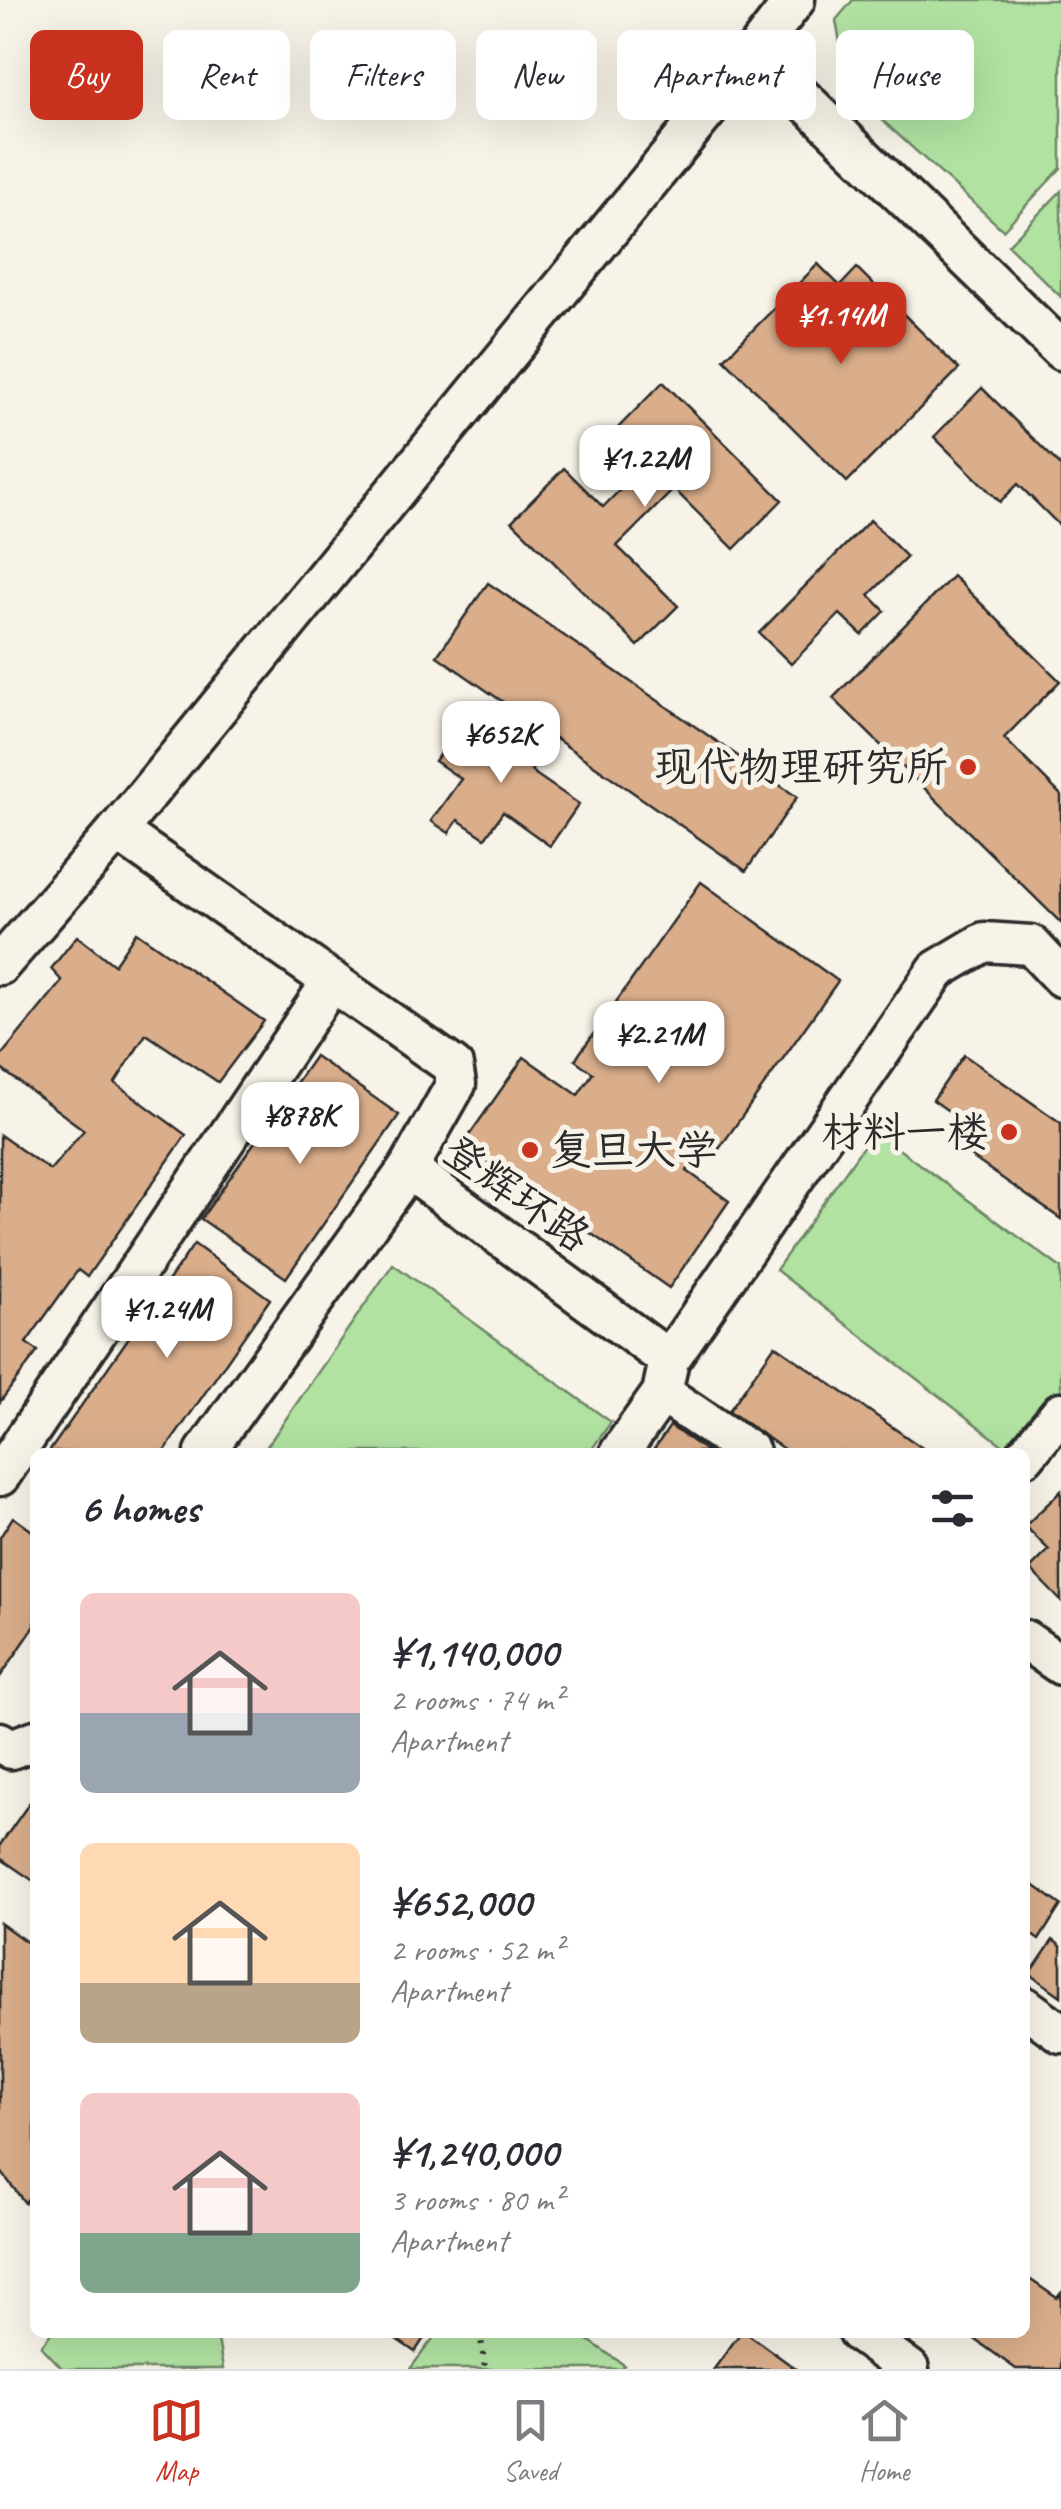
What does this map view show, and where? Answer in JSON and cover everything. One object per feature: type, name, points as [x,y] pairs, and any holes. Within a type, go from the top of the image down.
[{"type":"lane","points":[[772,30],[794,0]]},
{"type":"lane","points":[[816,111],[1061,350]]},
{"type":"lane","points":[[0,965],[118,830],[700,120]]},
{"type":"lane","points":[[118,830],[453,1066],[456,1084],[408,1168]]},
{"type":"lane","points":[[622,1448],[666,1376],[937,970],[984,942],[1032,945],[1061,977]]},
{"type":"lane","points":[[0,1476],[332,981]]},
{"type":"lane","name":"登辉环路","points":[[208,1448],[408,1168],[666,1376],[746,1448]]},
{"type":"lane","points":[[1030,1450],[1061,1412]]},
{"type":"lane","points":[[1030,1643],[1061,1665]]},
{"type":"lane","points":[[0,1742],[11,1750],[30,1742]]},
{"type":"lane","points":[[1030,2011],[1061,2033]]},
{"type":"lane","points":[[866,2338],[909,2369]]},
{"type":"path","points":[[481,2338],[485,2369]]},
{"type":"green space","points":[[853,0],[1061,0],[1061,168],[1003,230],[882,120],[974,120],[974,30],[838,30],[836,20]]},
{"type":"green space","points":[[1061,191],[1061,297],[1008,245]]},
{"type":"green space","points":[[874,1131],[1061,1268],[1061,1394],[1017,1448],[1005,1447],[776,1270]]},
{"type":"green space","points":[[393,1264],[611,1422],[593,1448],[266,1448]]},
{"type":"green space","points":[[47,2338],[218,2338],[223,2369],[63,2369],[41,2346]]},
{"type":"green space","points":[[433,2338],[585,2338],[624,2365],[622,2369],[410,2369]]},
{"type":"building","points":[[818,264],[840,286],[857,268],[959,369],[847,482],[724,359]]},
{"type":"building","points":[[663,382],[782,500],[734,549],[674,489],[617,546],[678,606],[638,646],[512,521],[564,468],[603,507],[647,462],[615,431]]},
{"type":"building","points":[[982,388],[1061,466],[1061,527],[1018,484],[1000,502],[934,437]]},
{"type":"building","points":[[870,520],[907,557],[869,595],[885,611],[862,635],[840,614],[791,664],[759,633]]},
{"type":"building","name":"现代物理研究所","points":[[953,576],[1060,681],[1004,738],[1061,795],[1061,923],[833,698]]},
{"type":"building","points":[[488,583],[797,797],[746,871],[437,656]]},
{"type":"building","points":[[509,710],[526,723],[517,736],[543,754],[531,771],[579,804],[550,846],[503,812],[485,838],[458,820],[449,833],[431,821],[461,779],[435,761],[454,733],[480,751]]},
{"type":"building","points":[[701,882],[838,981],[714,1156],[703,1148],[687,1171],[729,1201],[669,1288],[463,1144],[524,1057],[578,1095],[593,1073],[575,1060]]},
{"type":"building","points":[[136,932],[264,1021],[218,1082],[146,1034],[115,1083],[186,1135],[87,1277],[78,1270],[26,1343],[38,1351],[0,1402],[0,1135],[50,1170],[84,1130],[0,1068],[0,1057],[62,981],[51,969],[77,936],[114,965]]},
{"type":"building","name":"材料一楼","points":[[964,1055],[1061,1123],[1061,1219],[950,1142],[964,1122],[933,1100]]},
{"type":"building","points":[[315,1056],[399,1115],[286,1278],[201,1219]]},
{"type":"building","points":[[194,1244],[270,1299],[167,1448],[52,1448]]},
{"type":"building","points":[[775,1345],[922,1448],[782,1448],[729,1411]]},
{"type":"building","points":[[670,1426],[702,1448],[655,1448]]},
{"type":"building","points":[[1061,1491],[1061,1601],[1030,1569],[1049,1550],[1030,1531],[1030,1521]]},
{"type":"building","points":[[13,1517],[30,1529],[30,1633],[0,1677],[0,1537]]},
{"type":"building","points":[[30,1802],[30,1879],[0,1858],[0,1845]]},
{"type":"building","points":[[1030,1883],[1061,1905],[1039,1940],[1030,1934]]},
{"type":"building","points":[[0,1923],[30,1944],[30,2196],[25,2203],[0,2170]]},
{"type":"building","points":[[1053,1940],[1061,1946],[1061,1996],[1030,1974]]},
{"type":"building","points":[[1030,2279],[1057,2298],[1061,2293],[1061,2369],[1016,2369],[973,2338],[1030,2338]]},
{"type":"building","points":[[395,2338],[424,2338],[415,2352]]},
{"type":"building","points":[[737,2338],[753,2338],[796,2369],[714,2369]]},
{"type":"place","name":"现代物理研究所","points":[[968,767]]},
{"type":"place","name":"材料一楼","points":[[1009,1132]]},
{"type":"place","name":"复旦大学","points":[[530,1150]]}]
